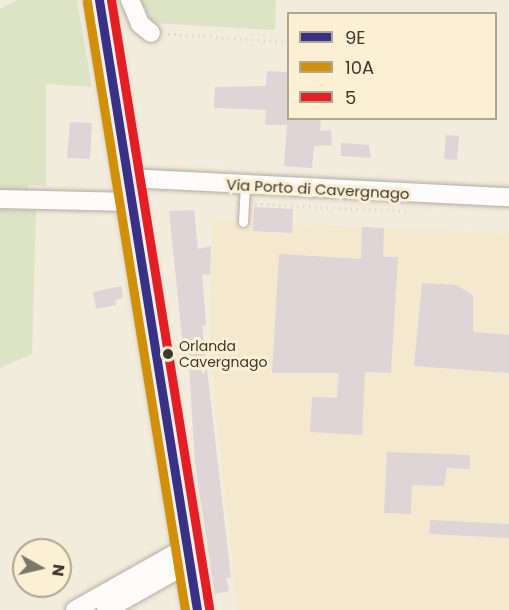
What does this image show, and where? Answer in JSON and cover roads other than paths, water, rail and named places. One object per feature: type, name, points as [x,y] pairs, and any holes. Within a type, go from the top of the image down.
[{"type":"main road","points":[[99,0],[197,610]]},
{"type":"street","points":[[130,0],[140,24],[151,33]]},
{"type":"street","name":"Via Porto di Cavergnago","points":[[0,199],[130,190],[245,194],[509,197]]},
{"type":"street","points":[[75,610],[188,555]]},
{"type":"street","points":[[106,610],[188,555]]},
{"type":"lane","points":[[243,222],[245,194]]},
{"type":"place","name":"Orlanda Cavergnago","points":[[168,354]]}]
